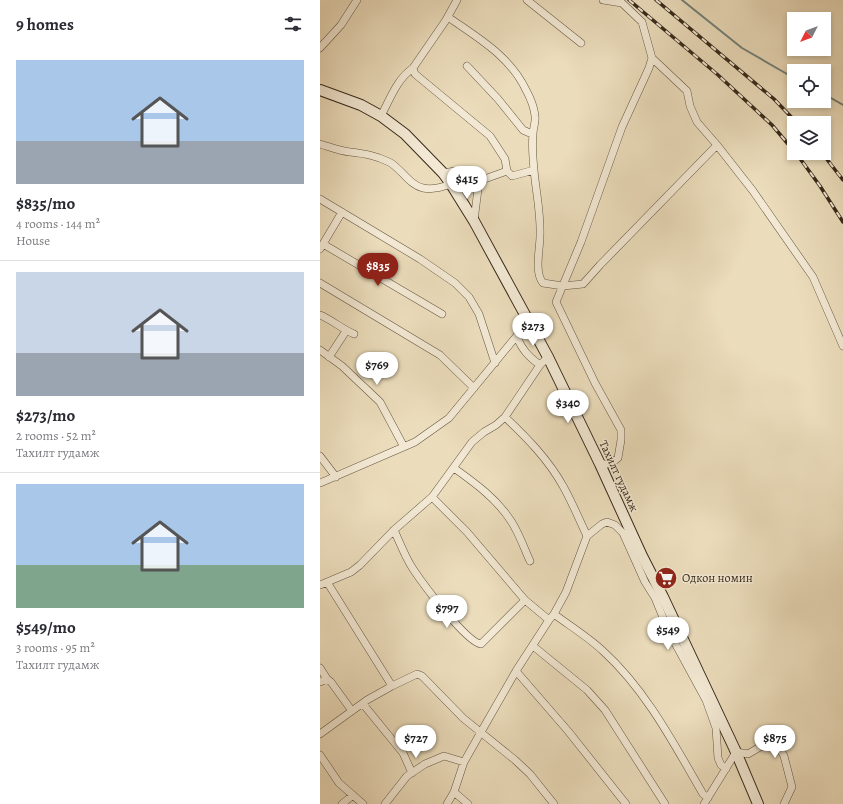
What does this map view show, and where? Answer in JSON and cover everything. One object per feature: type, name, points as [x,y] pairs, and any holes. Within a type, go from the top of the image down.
[{"type":"main road","name":"Тахилт гудамж","points":[[320,90],[361,105],[381,116],[405,134],[443,173],[474,221],[548,357],[600,464],[630,539],[736,752],[758,804]]},
{"type":"street","points":[[320,48],[341,25],[357,0]]},
{"type":"street","points":[[381,116],[399,82],[406,73],[413,68],[448,18],[457,0]]},
{"type":"street","points":[[527,0],[581,43]]},
{"type":"street","points":[[603,0],[622,4],[642,22],[652,58],[686,91],[690,106],[697,122],[753,191],[813,277],[843,346]]},
{"type":"street","points":[[448,18],[496,52],[510,64],[522,82],[533,105],[536,118],[532,134],[534,170],[540,219],[540,248],[538,256],[540,280],[543,283],[563,286],[583,284],[717,146]]},
{"type":"street","points":[[600,464],[610,464],[618,458],[621,440],[620,430],[595,383],[556,302],[581,242],[622,127],[649,68],[652,58]]},
{"type":"street","points":[[467,66],[498,99],[523,130],[532,134]]},
{"type":"street","points":[[413,68],[415,74],[490,136],[505,159],[507,171],[512,176],[534,170]]},
{"type":"street","points":[[320,144],[349,152],[364,153],[376,156],[392,163],[422,188],[434,189],[451,184]]},
{"type":"street","points":[[443,173],[455,171],[479,181],[507,171]]},
{"type":"street","points":[[474,221],[479,181]]},
{"type":"street","points":[[320,199],[420,259],[455,283],[469,297],[479,314],[495,362]]},
{"type":"street","points":[[342,212],[322,247],[442,314]]},
{"type":"street","points":[[320,283],[440,355],[474,388]]},
{"type":"street","points":[[320,314],[346,331],[354,334]]},
{"type":"street","points":[[320,483],[415,442],[449,418],[529,321]]},
{"type":"street","points":[[329,356],[346,331]]},
{"type":"street","points":[[517,337],[521,348],[529,357],[540,365]]},
{"type":"street","points":[[320,350],[364,385],[380,402],[404,447]]},
{"type":"street","points":[[392,686],[324,584],[351,572],[360,565],[394,530],[432,497],[472,442],[484,432],[496,426],[505,417],[540,365],[548,357]]},
{"type":"street","points":[[505,417],[529,439],[548,464],[562,486],[587,536]]},
{"type":"street","points":[[320,456],[336,477]]},
{"type":"street","points":[[454,468],[495,501],[505,512],[512,522],[530,561]]},
{"type":"street","points":[[432,497],[467,532],[525,600],[602,651],[633,684],[666,731],[704,794],[706,801]]},
{"type":"street","points":[[446,804],[454,792],[464,762],[516,671],[566,592],[587,536],[602,524],[607,522],[615,525],[630,539]]},
{"type":"street","points":[[394,530],[412,568],[459,628],[477,644],[481,644],[525,600]]},
{"type":"street","points":[[659,597],[669,632],[706,700],[716,728],[718,758],[721,765],[726,769]]},
{"type":"street","points":[[533,646],[587,690],[605,710],[665,804]]},
{"type":"street","points":[[320,668],[323,681],[331,682],[352,711]]},
{"type":"street","points":[[516,671],[568,731],[626,804]]},
{"type":"street","points":[[320,734],[352,711],[392,686],[417,674],[422,676],[452,707],[530,774],[554,804]]},
{"type":"street","points":[[363,704],[403,753],[412,773]]},
{"type":"street","points":[[706,801],[736,752],[748,754],[760,746],[770,744],[779,748],[784,756],[792,787],[784,804]]},
{"type":"street","points":[[320,755],[339,783],[363,804]]},
{"type":"street","points":[[385,804],[408,776],[425,764],[444,756],[464,762]]},
{"type":"street","points":[[454,792],[468,804]]},
{"type":"street","points":[[342,804],[353,795]]},
{"type":"waterway","points":[[682,0],[742,48],[787,74]]},
{"type":"waterway","points":[[831,98],[843,105]]},
{"type":"railway","points":[[629,0],[718,75],[772,125],[787,143]]},
{"type":"railway","points":[[656,0],[774,99],[790,116]]},
{"type":"railway","points":[[801,160],[843,222]]},
{"type":"railway","points":[[827,160],[843,180]]},
{"type":"place","name":"Одкон номин","points":[[666,578]]}]
